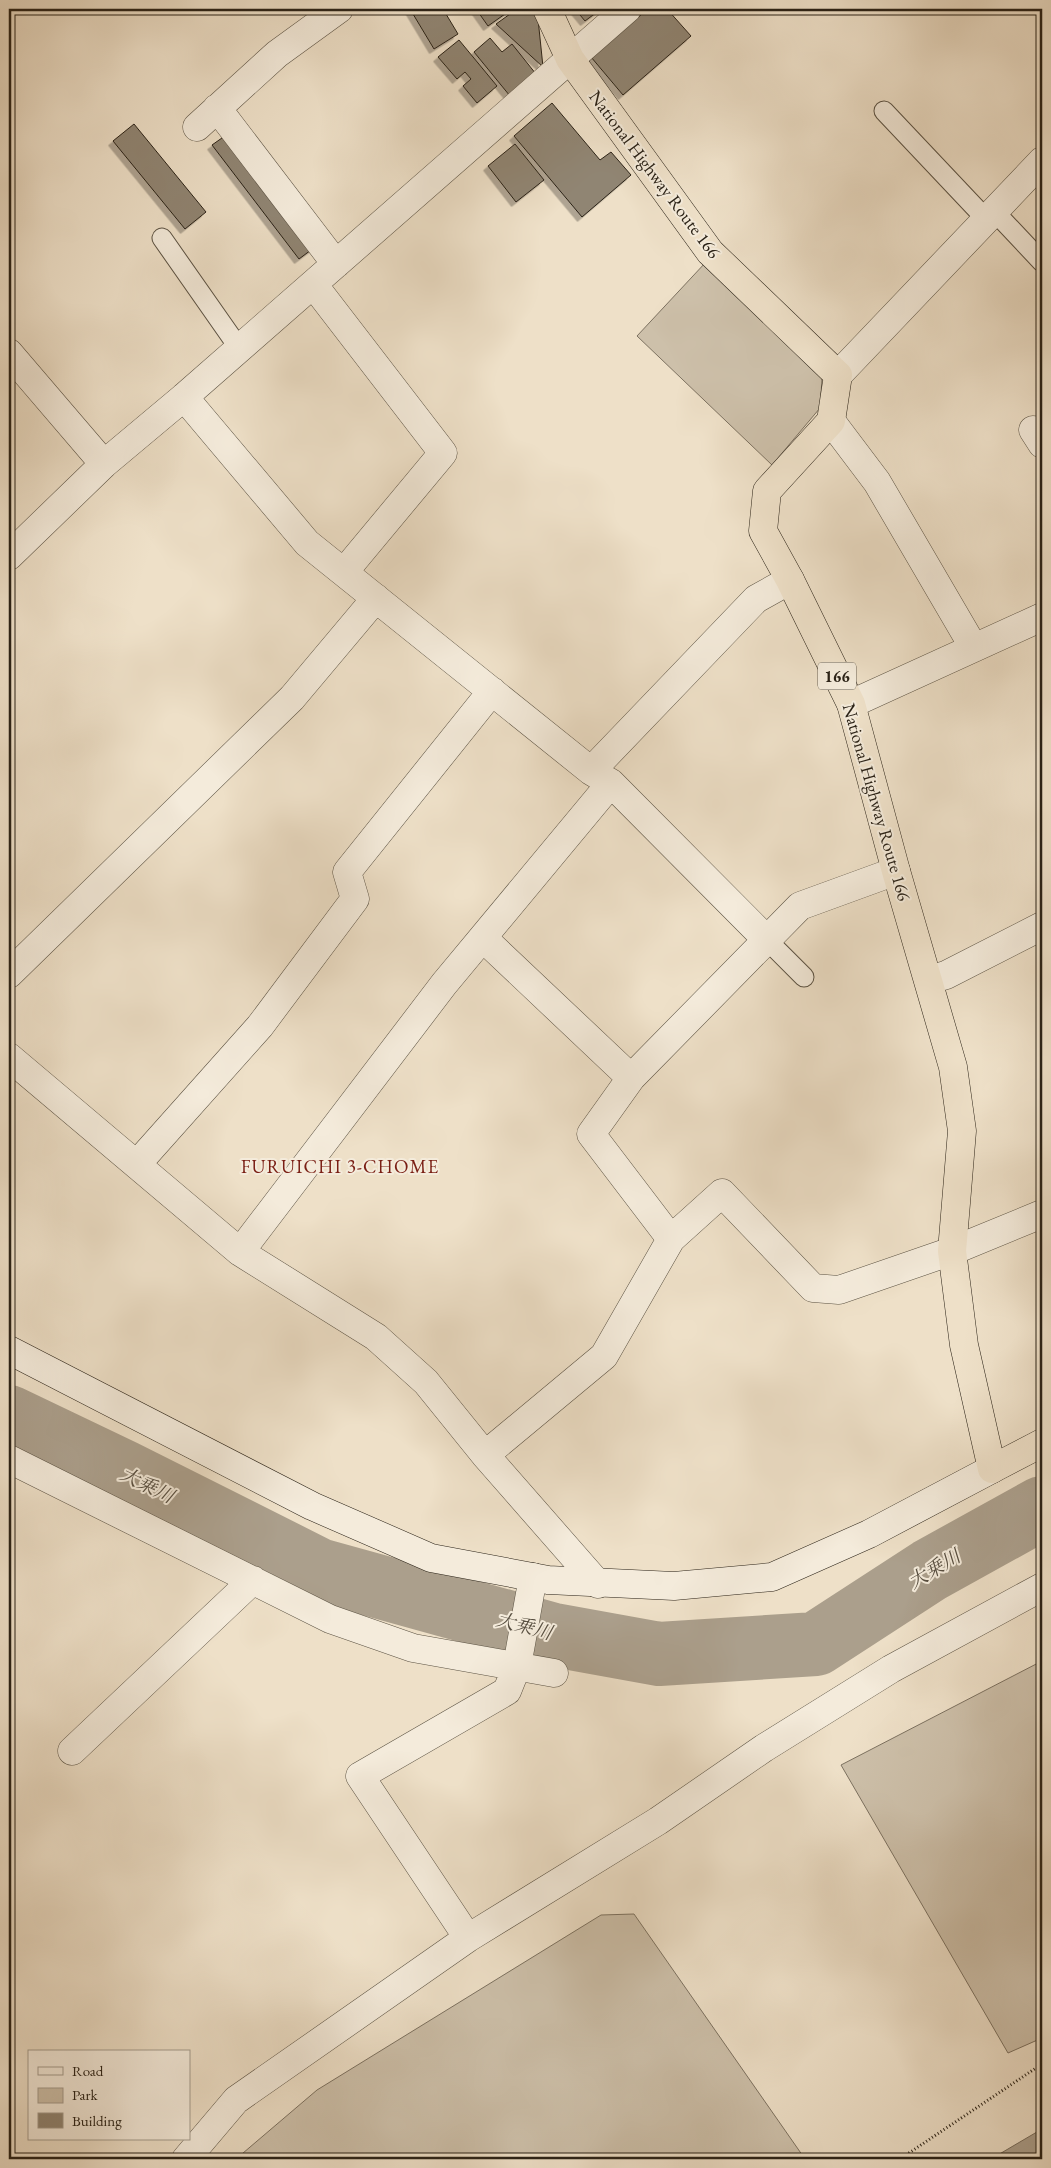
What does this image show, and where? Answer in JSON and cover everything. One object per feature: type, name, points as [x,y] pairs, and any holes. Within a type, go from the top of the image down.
[{"type":"highway","name":"National Highway Route 166","points":[[547,9],[570,59],[710,252],[838,375]]},
{"type":"highway","points":[[831,421],[838,375]]},
{"type":"highway","name":"National Highway Route 166","points":[[831,421],[767,491],[763,531],[790,580],[851,704],[896,871],[930,980],[954,1067],[962,1131],[952,1251],[964,1346],[992,1469]]},
{"type":"highway","points":[[992,1469],[1042,1443]]},
{"type":"street","points":[[197,127],[277,54],[339,9]]},
{"type":"street","points":[[9,556],[104,464],[314,284],[627,9]]},
{"type":"street","points":[[217,108],[336,264]]},
{"type":"street","points":[[838,375],[1042,161]]},
{"type":"street","points":[[314,284],[443,453],[344,572]]},
{"type":"street","points":[[9,353],[104,464]]},
{"type":"street","points":[[184,396],[307,543],[601,777],[766,939]]},
{"type":"street","points":[[831,421],[876,482],[974,648]]},
{"type":"street","points":[[240,1252],[444,984],[483,938],[601,777],[756,600],[790,580]]},
{"type":"street","points":[[9,974],[292,698],[376,598]]},
{"type":"street","points":[[851,704],[1042,617]]},
{"type":"street","points":[[137,1164],[260,1026],[355,899],[348,872],[492,691]]},
{"type":"street","points":[[671,1239],[590,1134],[631,1078],[800,906],[896,871]]},
{"type":"street","points":[[930,980],[946,975],[1042,926]]},
{"type":"street","points":[[483,938],[631,1078]]},
{"type":"street","points":[[9,1057],[240,1252],[376,1337],[426,1382],[484,1455],[598,1584]]},
{"type":"street","points":[[484,1455],[604,1356],[671,1239],[722,1193],[813,1288],[839,1290],[952,1251],[1042,1214]]},
{"type":"street","points":[[9,1350],[320,1510],[431,1558],[532,1587],[598,1584],[674,1586],[772,1577],[868,1534],[992,1469]]},
{"type":"street","points":[[9,1459],[330,1618],[413,1648],[518,1662],[554,1673]]},
{"type":"street","points":[[72,1751],[253,1580]]},
{"type":"street","points":[[468,1938],[360,1776],[507,1691],[518,1662],[532,1587]]},
{"type":"street","points":[[186,2159],[236,2100],[468,1938],[658,1820],[764,1748],[891,1669],[1042,1587]]},
{"type":"lane","points":[[884,111],[990,215],[1042,262]]},
{"type":"lane","points":[[162,238],[239,348]]},
{"type":"lane","points":[[766,939],[804,977]]},
{"type":"path","points":[[900,2159],[1042,2064]]},
{"type":"green space","points":[[706,262],[822,379],[820,408],[772,465],[637,336]]},
{"type":"green space","points":[[1042,1661],[1042,2038],[1008,2053],[841,1765]]},
{"type":"green space","points":[[634,1914],[805,2159],[236,2159],[317,2090],[601,1915]]},
{"type":"shaded area","points":[[1042,2129],[1042,2159],[991,2159]]},
{"type":"building","points":[[410,9],[443,9],[458,34],[434,49]]},
{"type":"building","points":[[476,9],[512,9],[488,26]]},
{"type":"building","points":[[517,9],[537,9],[543,67],[496,24]]},
{"type":"building","points":[[575,9],[601,9],[585,21]]},
{"type":"building","points":[[648,9],[667,9],[691,36],[623,95],[591,57]]},
{"type":"building","points":[[490,38],[502,52],[512,44],[536,74],[510,96],[474,52]]},
{"type":"building","points":[[459,40],[497,86],[477,103],[463,86],[471,79],[465,72],[457,79],[438,57]]},
{"type":"building","points":[[552,103],[600,160],[611,152],[631,175],[582,217],[514,136]]},
{"type":"building","points":[[134,124],[206,212],[185,229],[113,141]]},
{"type":"building","points":[[229,133],[315,247],[299,259],[212,145]]},
{"type":"building","points":[[515,144],[544,180],[516,202],[488,166]]},
{"type":"waterway","name":"大乗川","points":[[9,1417],[124,1472],[319,1570],[554,1635],[659,1654],[816,1644],[930,1570],[1042,1508]]},
{"type":"district","name":"FURUICHI 3-CHOME","points":[[340,1166]]}]
